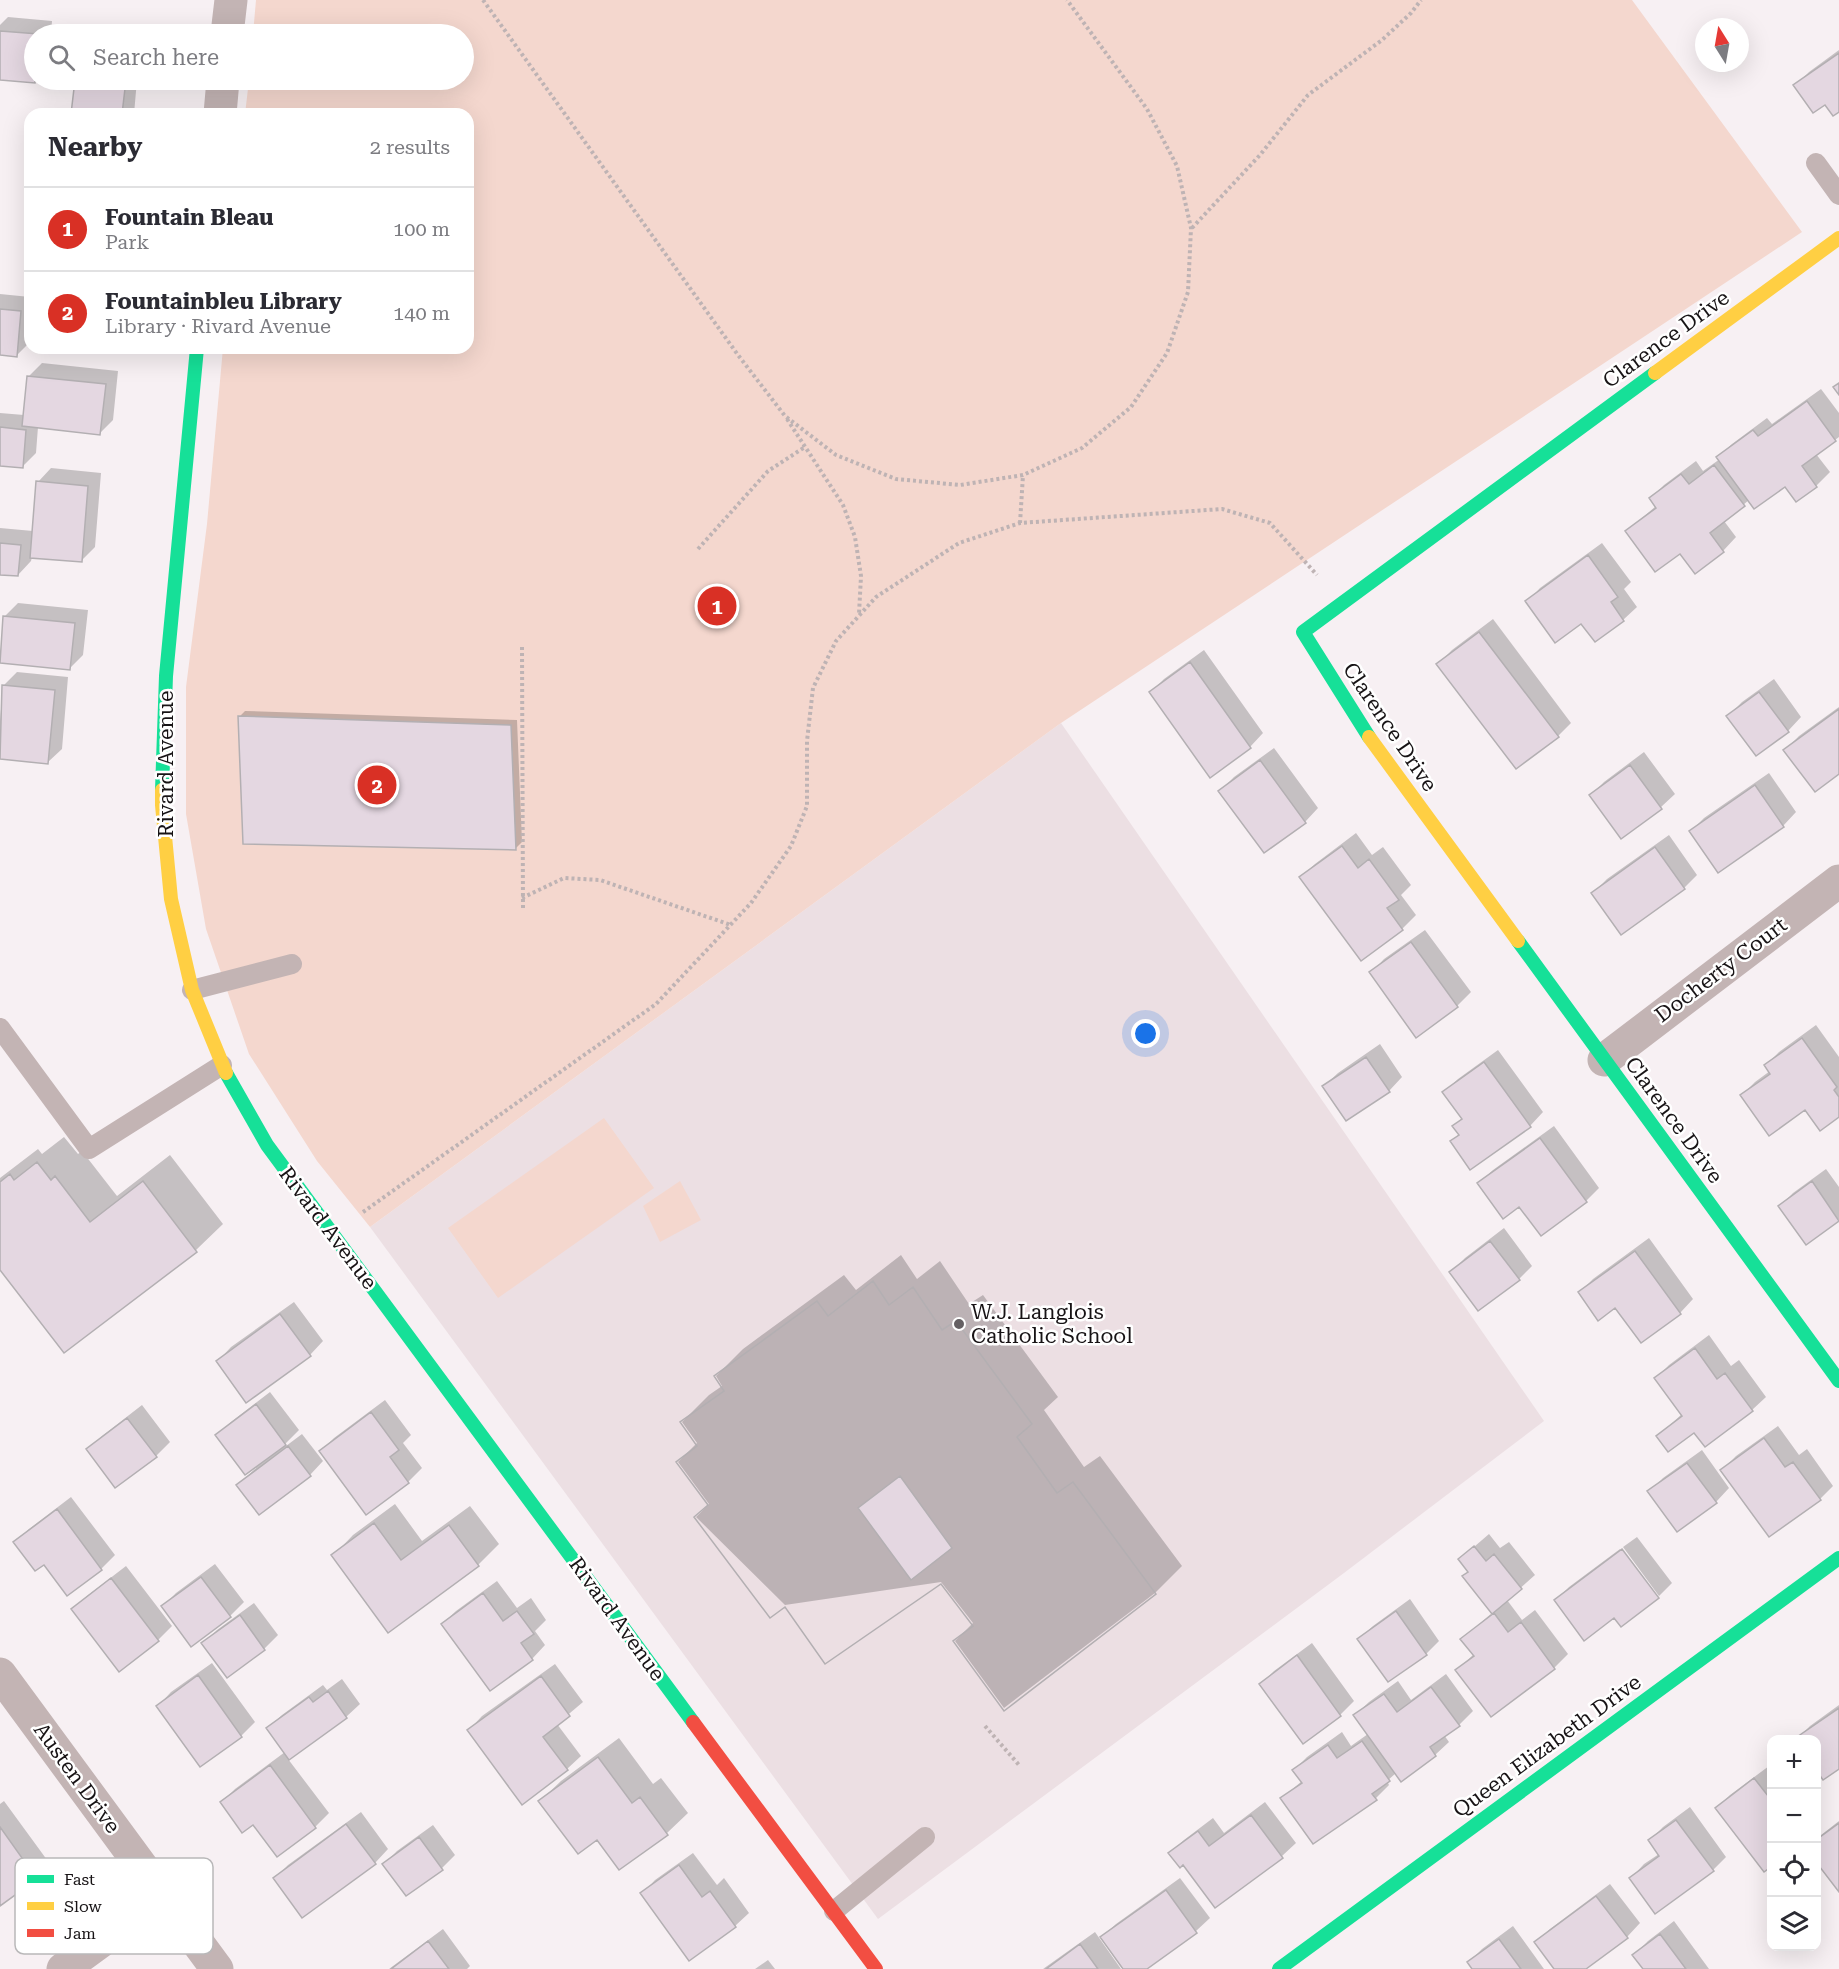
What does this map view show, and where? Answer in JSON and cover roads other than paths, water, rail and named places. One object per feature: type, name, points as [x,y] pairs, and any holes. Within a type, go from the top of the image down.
[{"type":"street","points":[[228,24],[231,0]]},
{"type":"street","points":[[221,108],[222,90]]},
{"type":"street","name":"Clarence Drive","points":[[1839,238],[1303,632],[1363,729],[1839,1381]]},
{"type":"street","name":"Rivard Avenue","points":[[196,354],[166,675],[162,805],[171,899],[192,990],[222,1065],[267,1145],[876,1969]]},
{"type":"street","name":"Docherty Court","points":[[1604,1060],[1839,881]]},
{"type":"street","name":"Queen Elizabeth Drive","points":[[1279,1969],[1839,1558]]},
{"type":"street","name":"Austen Drive","points":[[0,1674],[135,1858]]},
{"type":"street","points":[[63,1969],[84,1954]]},
{"type":"street","name":"Austen Drive","points":[[206,1954],[217,1969]]},
{"type":"lane","points":[[1816,163],[1839,195]]},
{"type":"lane","points":[[192,990],[292,964]]},
{"type":"lane","points":[[0,1028],[89,1149],[222,1065]]},
{"type":"lane","points":[[834,1911],[925,1837]]},
{"type":"place","name":"Fountain Bleau","points":[[717,606]]},
{"type":"place","name":"Fountainbleu Library","points":[[377,785]]},
{"type":"place","name":"W.J. Langlois Catholic School","points":[[959,1324]]}]
